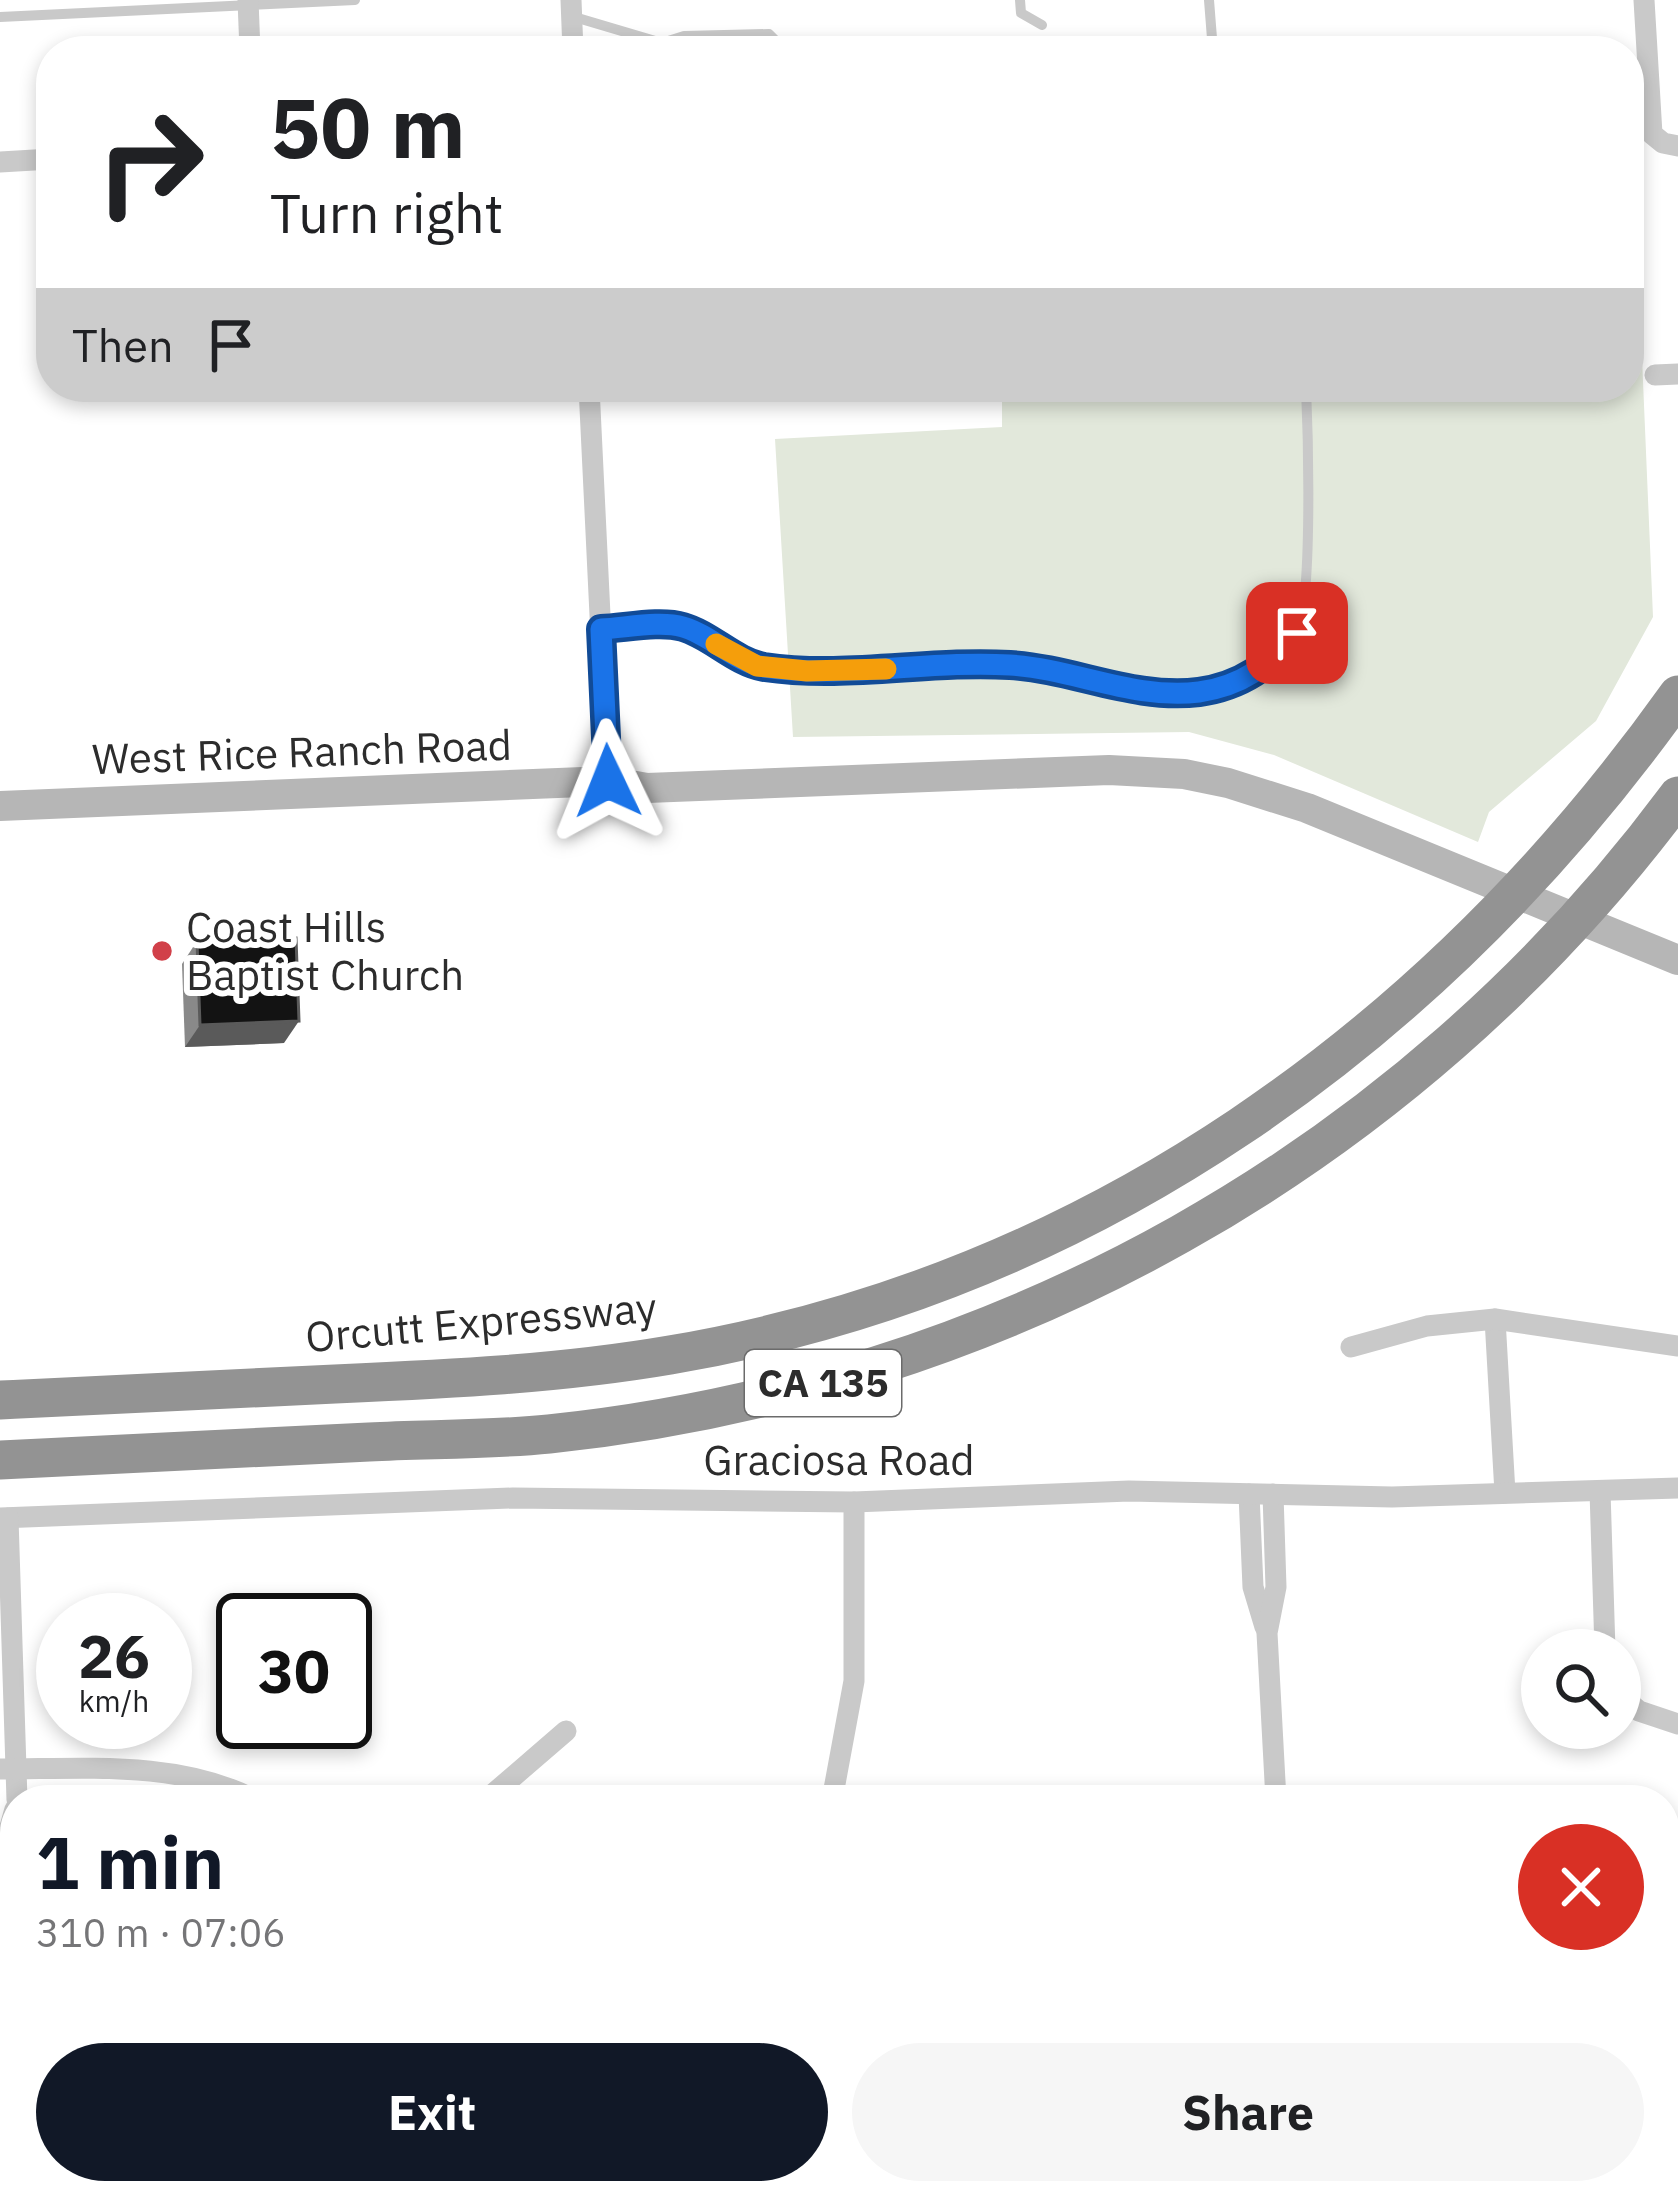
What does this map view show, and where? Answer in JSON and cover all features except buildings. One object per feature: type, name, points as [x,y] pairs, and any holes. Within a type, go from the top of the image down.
[{"type":"highway","name":"Orcutt Expressway","points":[[0,1400],[523,1375],[672,1355],[792,1328],[953,1276],[1048,1236],[1170,1174],[1345,1052],[1471,943],[1572,834],[1678,695]]},
{"type":"highway","name":"CA 135","points":[[0,1460],[548,1434],[804,1389],[952,1341],[1067,1295],[1200,1226],[1375,1106],[1454,1042],[1530,970],[1632,858],[1678,796]]},
{"type":"main road","name":"West Rice Ranch Road","points":[[608,781],[644,771],[1111,754],[1186,758],[1234,768],[1307,793],[1678,940]]},
{"type":"main road","name":"West Rice Ranch Road","points":[[0,806],[608,781],[646,788],[1109,770],[1184,775],[1228,782],[1306,808],[1678,960]]},
{"type":"street","points":[[1644,0],[1652,134],[1678,146]]},
{"type":"street","points":[[249,2],[250,36]]},
{"type":"street","points":[[0,162],[36,160]]},
{"type":"street","points":[[591,402],[608,781]]},
{"type":"street","points":[[1496,1319],[1505,1493]]},
{"type":"street","points":[[1351,1347],[1427,1325],[1496,1319],[1678,1346]]},
{"type":"street","name":"Graciosa Road","points":[[4,1518],[513,1498],[854,1502],[1129,1491],[1392,1497],[1678,1488]]},
{"type":"street","points":[[1600,1491],[1604,1629]]},
{"type":"street","points":[[1249,1494],[1253,1587],[1267,1633],[1275,1785]]},
{"type":"street","points":[[1267,1633],[1276,1587],[1273,1494]]},
{"type":"street","points":[[835,1785],[854,1681],[854,1502]]},
{"type":"street","points":[[4,1518],[9,1769],[103,1769],[185,1776],[211,1785]]},
{"type":"street","points":[[1641,1712],[1678,1724]]},
{"type":"street","points":[[503,1785],[566,1731]]},
{"type":"lane","points":[[0,16],[355,0]]},
{"type":"lane","points":[[1020,0],[1021,13],[1042,25]]},
{"type":"lane","points":[[1210,0],[1212,36]]},
{"type":"lane","points":[[571,8],[637,36]]},
{"type":"lane","points":[[684,36],[771,36]]},
{"type":"lane","points":[[601,629],[681,626],[757,666],[807,671],[1008,665],[1065,672],[1162,694],[1201,692],[1240,681],[1271,664],[1297,633],[1305,595],[1306,402]]},
{"type":"shaded area","points":[[1002,402],[1644,402],[1653,617],[1596,721],[1489,812],[1478,842],[1274,755],[1189,732],[793,737],[775,439],[1002,427]]},
{"type":"slow traffic","points":[[716,644],[757,666],[807,671],[886,669]]},
{"type":"place","name":"Coast Hills Baptist Church","points":[[162,951]]},
{"type":"route","points":[[608,781],[601,629],[681,626],[757,666],[807,671],[1008,665],[1065,672],[1162,694],[1201,692],[1240,681],[1271,664],[1297,633]]}]
